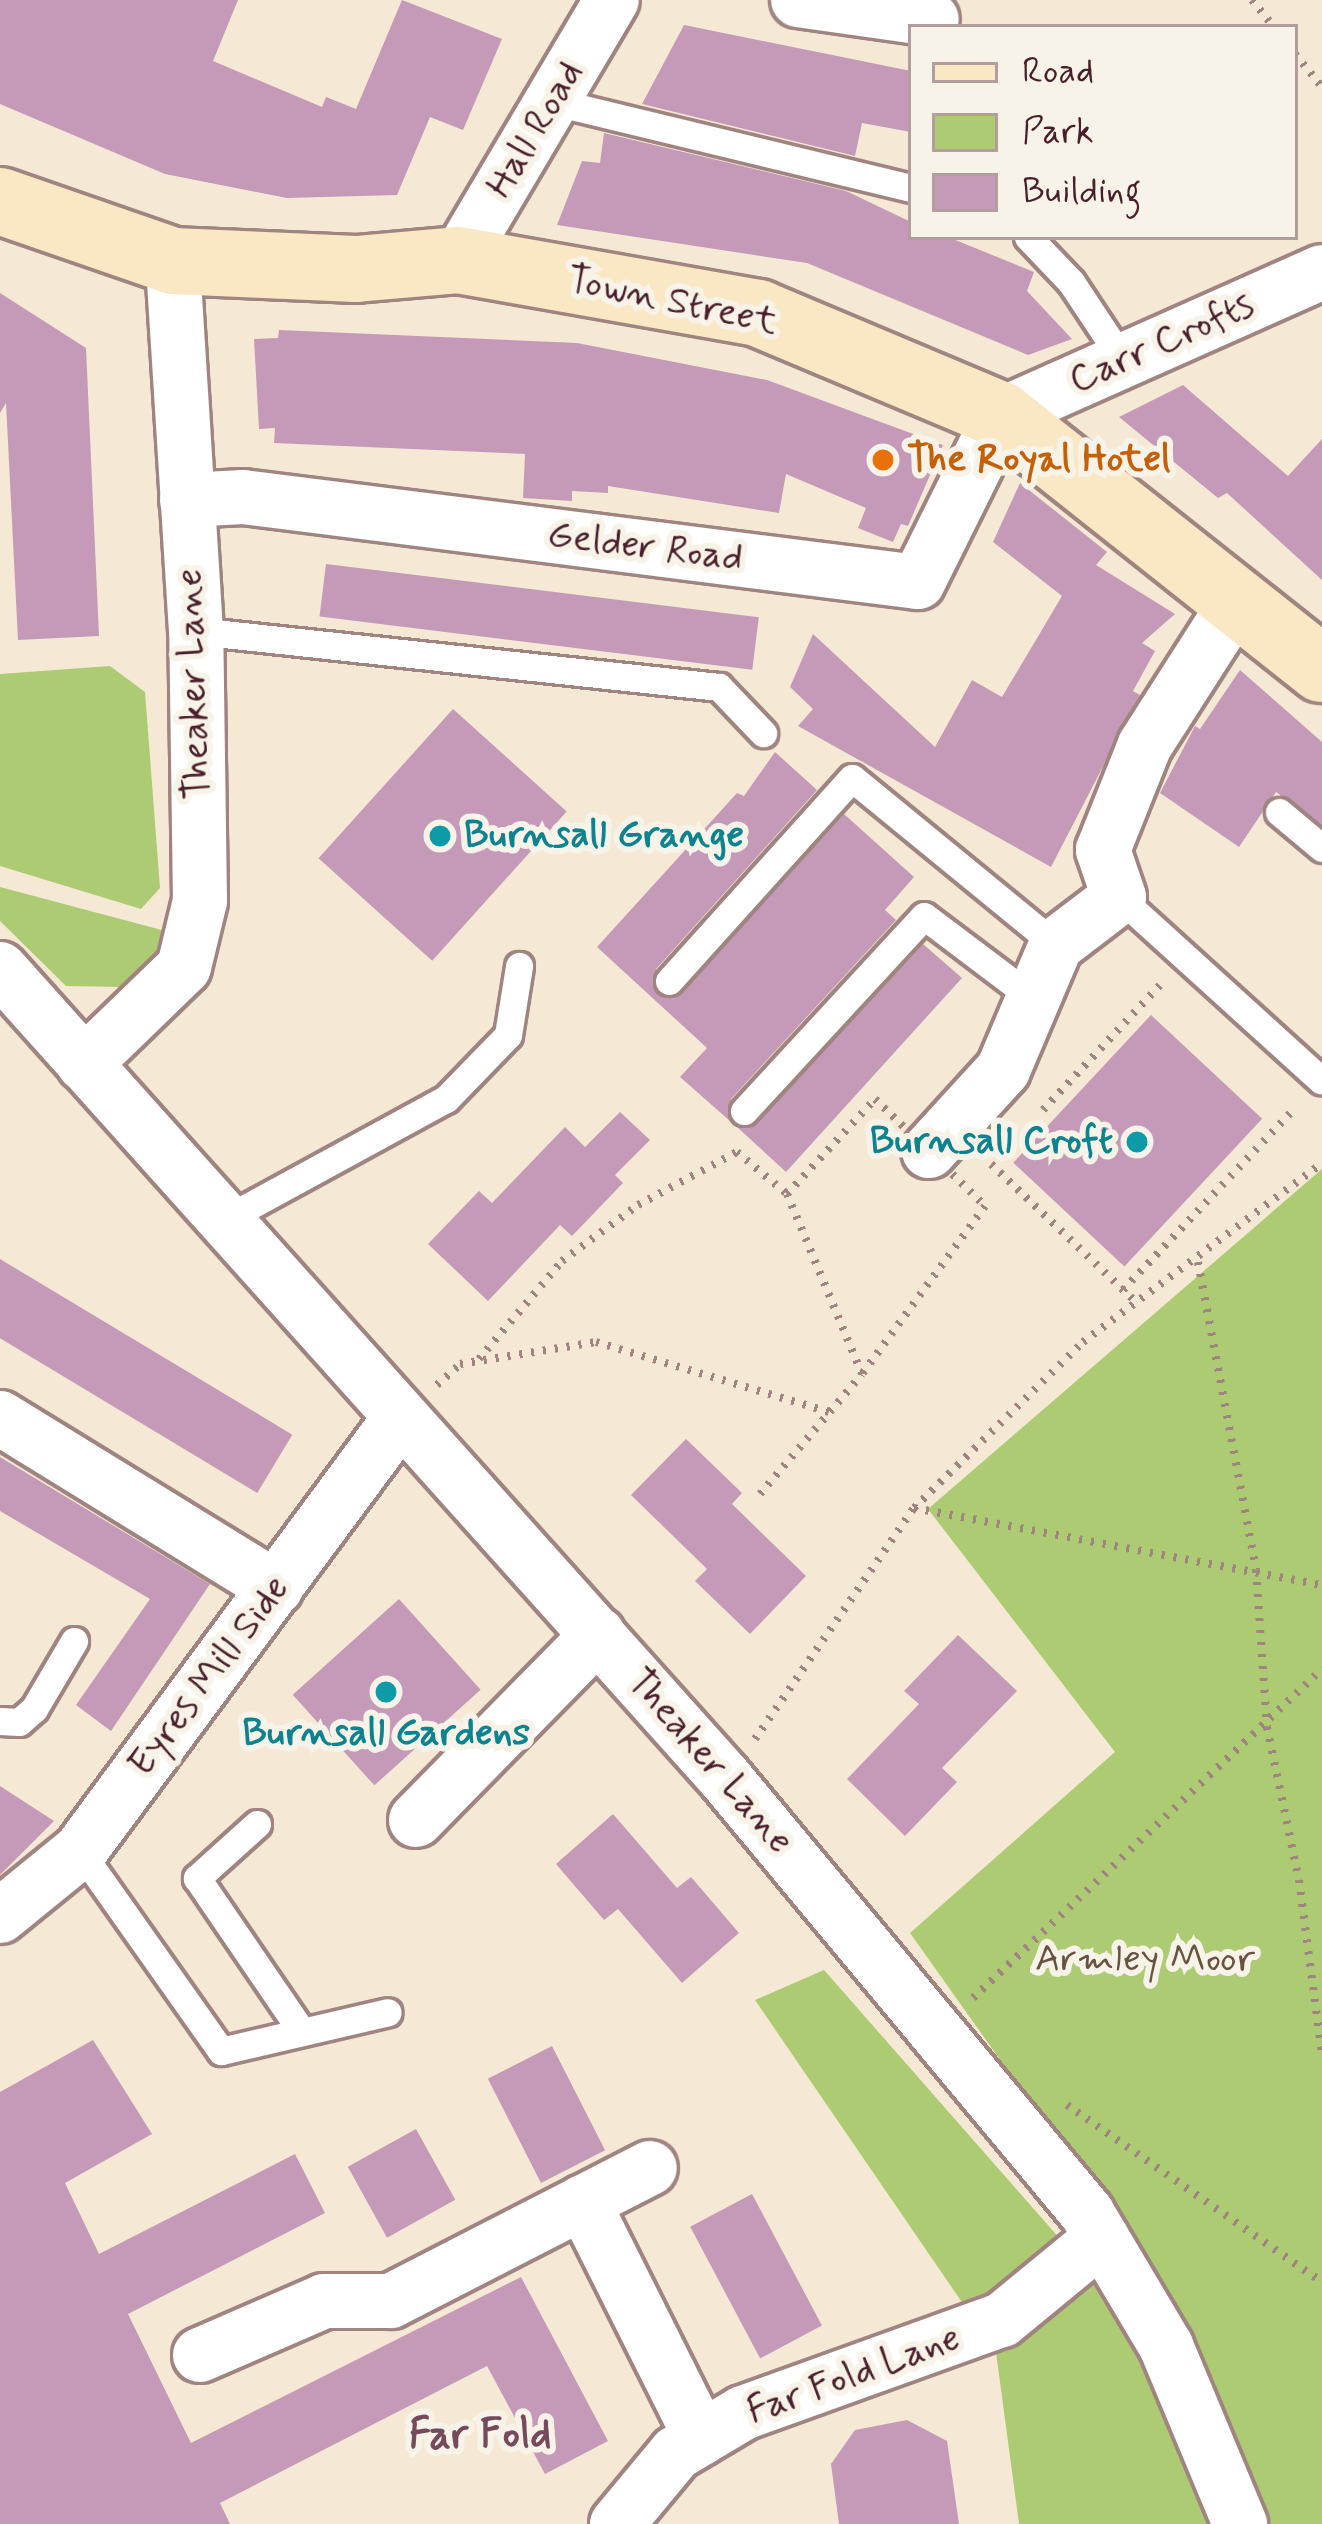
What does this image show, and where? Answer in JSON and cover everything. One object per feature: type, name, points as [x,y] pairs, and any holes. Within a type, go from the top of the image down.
[{"type":"street","name":"Hall Road","points":[[458,260],[612,0]]},
{"type":"street","points":[[797,0],[932,19]]},
{"type":"street","name":"Town Street","points":[[0,202],[173,261],[356,269],[458,260],[758,314],[1001,415],[1322,669]]},
{"type":"street","name":"Theaker Lane","points":[[84,1064],[184,967],[200,901],[196,631],[173,261]]},
{"type":"street","name":"Carr Crofts","points":[[1001,415],[1322,272]]},
{"type":"street","name":"Gelder Road","points":[[187,500],[243,497],[918,582],[1001,415]]},
{"type":"street","points":[[929,1151],[1003,1070],[1056,945],[1119,897],[1103,850],[1137,766],[1237,601]]},
{"type":"street","name":"Theaker Lane","points":[[0,969],[725,1778],[939,2033],[1102,2238],[1166,2346],[1240,2524]]},
{"type":"street","points":[[0,1418],[276,1588]]},
{"type":"street","name":"Eyres Mill Side","points":[[13,1909],[80,1851],[400,1418]]},
{"type":"street","points":[[416,1820],[598,1635]]},
{"type":"street","points":[[200,2355],[324,2301],[391,2301],[650,2168]]},
{"type":"street","points":[[584,2202],[701,2438]]},
{"type":"street","name":"Far Fold Lane","points":[[616,2524],[676,2453],[742,2413],[1002,2320],[1102,2238]]},
{"type":"lane","points":[[555,101],[908,187]]},
{"type":"lane","points":[[1031,240],[1071,282],[1124,362]]},
{"type":"lane","points":[[196,631],[719,687],[763,733]]},
{"type":"lane","points":[[669,981],[852,778],[1056,945]]},
{"type":"lane","points":[[1280,812],[1322,848]]},
{"type":"lane","points":[[1119,897],[1321,1080]]},
{"type":"lane","points":[[744,1111],[924,916],[1033,998]]},
{"type":"lane","points":[[222,1222],[446,1099],[508,1035],[519,967]]},
{"type":"lane","points":[[0,1720],[19,1721],[34,1709],[74,1641]]},
{"type":"lane","points":[[257,1824],[197,1878],[302,2032]]},
{"type":"lane","points":[[80,1851],[221,2051],[388,2012]]},
{"type":"path","points":[[1252,0],[1272,24]]},
{"type":"path","points":[[1298,58],[1322,88]]},
{"type":"path","points":[[1040,1112],[1186,957]]},
{"type":"path","points":[[1124,1290],[1321,1080]]},
{"type":"path","points":[[760,1494],[862,1374],[985,1206],[875,1099],[787,1193]]},
{"type":"path","points":[[968,1190],[1007,1147]]},
{"type":"path","points":[[477,1361],[562,1261],[658,1195],[737,1152],[787,1193],[862,1374]]},
{"type":"path","points":[[725,1778],[807,1672],[914,1508],[1083,1342],[1198,1262],[1322,1163]]},
{"type":"path","points":[[991,1164],[1139,1305]]},
{"type":"path","points":[[1198,1262],[1256,1570],[1267,1727],[1299,1880],[1322,2055]]},
{"type":"path","points":[[400,1418],[460,1364],[596,1342],[830,1412]]},
{"type":"path","points":[[914,1508],[1322,1585]]},
{"type":"path","points":[[939,2033],[1026,1942],[1267,1727],[1322,1669]]},
{"type":"path","points":[[1054,2098],[1322,2282]]},
{"type":"green space","points":[[110,666],[145,692],[160,888],[141,909],[0,866],[0,674]]},
{"type":"green space","points":[[0,887],[173,933],[163,953],[122,987],[66,986],[0,921]]},
{"type":"green space","name":"Armley Moor","points":[[1322,1169],[1322,2524],[1270,2524],[1192,2330],[910,1933],[1115,1752],[928,1509]]},
{"type":"green space","points":[[824,1970],[1069,2249],[1135,2344],[1221,2524],[1019,2524],[996,2352],[755,2000]]},
{"type":"building","points":[[0,0],[238,0],[213,61],[322,107],[326,97],[356,109],[402,0],[502,39],[463,130],[430,117],[397,195],[287,198],[165,174],[0,104]]},
{"type":"building","points":[[684,25],[908,70],[908,131],[862,123],[855,156],[642,104]]},
{"type":"building","points":[[604,133],[846,191],[908,221],[908,240],[955,240],[1034,272],[1027,291],[1072,339],[1028,355],[807,263],[557,225],[582,161],[600,163]]},
{"type":"building","points":[[0,293],[86,348],[99,636],[18,640],[6,403],[0,413]]},
{"type":"building","points":[[279,330],[577,343],[767,380],[943,445],[908,526],[901,524],[893,542],[858,528],[866,508],[786,474],[779,513],[608,486],[608,493],[572,491],[572,501],[523,498],[525,454],[274,443],[275,428],[259,429],[254,339],[278,338]]},
{"type":"building","points":[[1183,385],[1288,476],[1322,439],[1322,580],[1227,493],[1218,498],[1119,417]]},
{"type":"building","points":[[1020,483],[1107,552],[1096,565],[1175,614],[1142,643],[1155,651],[1133,691],[1140,695],[1051,867],[798,726],[813,709],[790,687],[813,634],[935,747],[972,680],[1002,697],[1062,596],[993,542]]},
{"type":"building","points":[[326,564],[759,617],[752,670],[320,617]]},
{"type":"building","points":[[1240,670],[1322,742],[1322,825],[1276,792],[1239,847],[1160,793],[1195,726],[1200,729]]},
{"type":"building","name":"Burnsall Grange","points":[[453,709],[567,811],[432,961],[319,858]]},
{"type":"building","points":[[775,752],[817,790],[656,969],[656,993],[682,993],[844,814],[914,877],[885,910],[896,920],[731,1099],[730,1121],[680,1077],[707,1048],[597,947],[737,793],[744,796]]},
{"type":"building","points":[[923,944],[962,978],[786,1172],[736,1126],[757,1123]]},
{"type":"building","name":"Burnsall Croft","points":[[1151,1015],[1262,1119],[1124,1266],[1013,1163]]},
{"type":"building","points":[[620,1112],[650,1140],[615,1175],[623,1183],[572,1236],[560,1225],[488,1301],[428,1244],[479,1191],[492,1203],[565,1127],[585,1147]]},
{"type":"building","points":[[0,1259],[292,1435],[257,1493],[0,1338]]},
{"type":"building","points":[[686,1439],[742,1493],[732,1504],[806,1576],[750,1634],[695,1581],[707,1569],[631,1495]]},
{"type":"building","points":[[0,1457],[210,1584],[111,1731],[76,1705],[150,1599],[0,1511]]},
{"type":"building","name":"Burnsall Gardens","points":[[399,1599],[481,1690],[374,1785],[293,1695]]},
{"type":"building","points":[[958,1635],[1017,1691],[942,1768],[957,1782],[905,1836],[847,1779],[919,1704],[904,1691]]},
{"type":"building","points":[[0,1786],[54,1821],[0,1875]]},
{"type":"building","points":[[613,1814],[677,1888],[691,1877],[739,1933],[682,1983],[618,1909],[604,1920],[556,1864]]},
{"type":"building","points":[[93,2040],[152,2134],[65,2183],[99,2254],[295,2154],[325,2213],[128,2314],[191,2443],[521,2277],[608,2441],[545,2474],[487,2366],[220,2503],[230,2524],[0,2524],[0,2092]]},
{"type":"building","points":[[552,2046],[605,2150],[541,2183],[488,2079]]},
{"type":"building","points":[[416,2129],[455,2200],[387,2238],[348,2167]]},
{"type":"building","points":[[752,2194],[822,2326],[760,2358],[690,2227]]},
{"type":"building","points":[[907,2420],[947,2441],[959,2524],[839,2524],[831,2464],[855,2430]]},
{"type":"place","name":"The Royal Hotel","points":[[883,460]]},
{"type":"place","name":"Burnsall Grange","points":[[440,836]]},
{"type":"place","name":"Burnsall Croft","points":[[1137,1142]]},
{"type":"place","name":"Burnsall Gardens","points":[[386,1692]]},
{"type":"district","name":"Far Fold","points":[[480,2436]]}]
